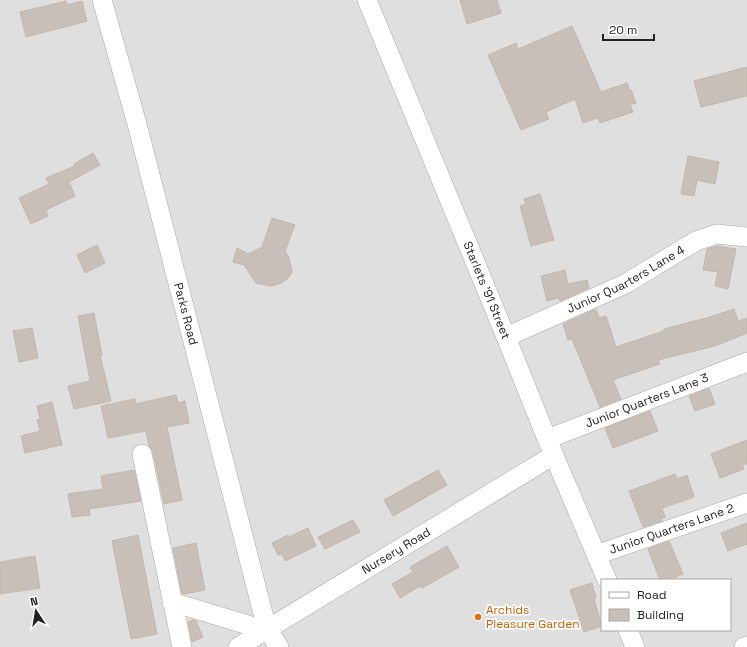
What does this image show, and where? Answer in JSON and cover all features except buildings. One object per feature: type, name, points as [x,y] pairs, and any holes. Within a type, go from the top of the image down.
[{"type":"street","name":"Parks Road","points":[[102,0],[137,124],[264,631]]},
{"type":"street","name":"Starlets '91 Street","points":[[367,0],[550,447],[607,579]]},
{"type":"street","name":"Junior Quarters Lane 4","points":[[506,337],[625,284],[696,241],[717,234],[747,237]]},
{"type":"street","name":"Junior Quarters Lane 3","points":[[550,447],[747,362]]},
{"type":"street","name":"Nursery Road","points":[[238,647],[550,447]]},
{"type":"street","points":[[142,454],[182,647]]},
{"type":"street","name":"Junior Quarters Lane 2","points":[[596,555],[747,503]]},
{"type":"street","points":[[172,602],[264,631],[279,647]]},
{"type":"shaded area","points":[[0,0],[747,0],[747,647],[0,647]]},
{"type":"place","name":"Archids Pleasure Garden","points":[[478,617]]}]
